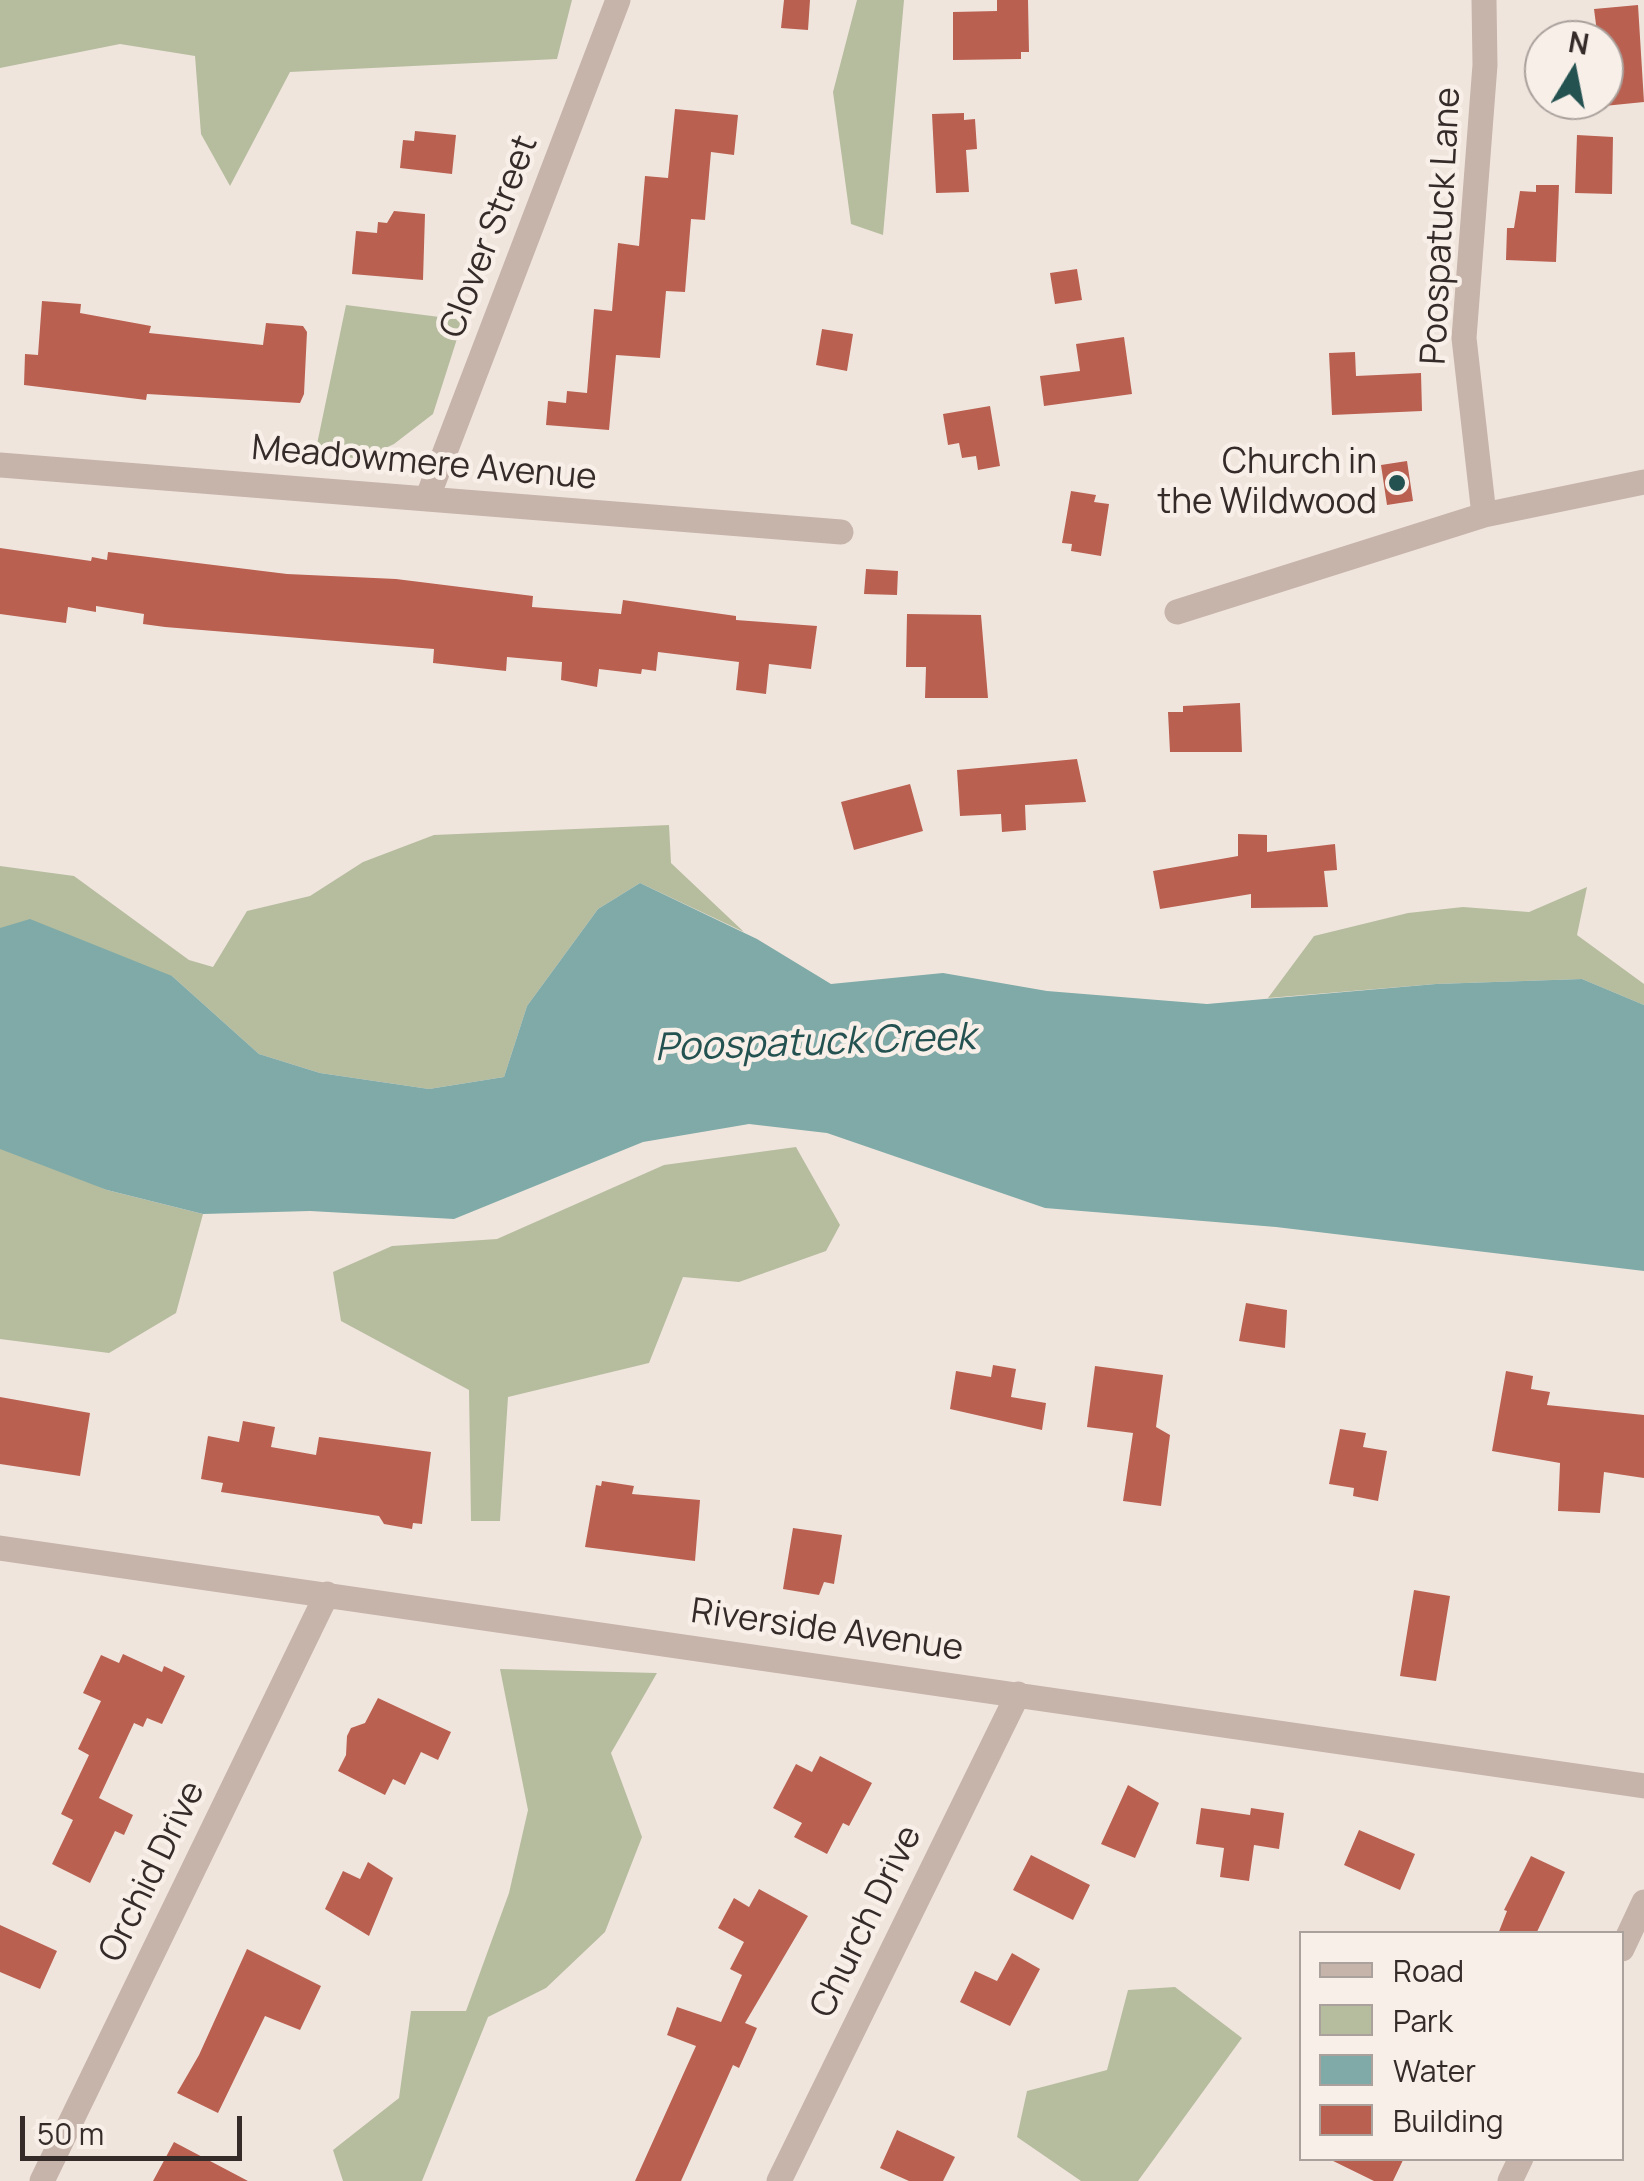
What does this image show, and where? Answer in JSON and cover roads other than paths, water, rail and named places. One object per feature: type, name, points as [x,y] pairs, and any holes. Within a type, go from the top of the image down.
[{"type":"street","name":"Clover Street","points":[[427,498],[618,0]]},
{"type":"street","name":"Poospatuck Lane","points":[[1484,0],[1485,65],[1464,338],[1484,515]]},
{"type":"street","name":"Meadowmere Avenue","points":[[0,466],[842,532]]},
{"type":"street","points":[[1177,612],[1484,515],[1644,482]]},
{"type":"street","name":"Riverside Avenue","points":[[0,1548],[1644,1786]]},
{"type":"street","name":"Orchid Drive","points":[[42,2181],[327,1594]]},
{"type":"street","name":"Church Drive","points":[[779,2181],[1018,1694]]},
{"type":"street","points":[[1624,1945],[1644,1902]]},
{"type":"water","name":"Poospatuck Creek","points":[[640,883],[757,939],[831,984],[943,973],[1047,991],[1207,1004],[1436,984],[1582,979],[1644,1005],[1644,1271],[1276,1227],[1045,1208],[827,1133],[749,1124],[643,1142],[454,1219],[310,1211],[203,1214],[107,1190],[0,1149],[0,928],[30,919],[172,976],[259,1054],[320,1073],[429,1089],[504,1077],[527,1006],[598,909]]},
{"type":"place","name":"Church in the Wildwood","points":[[1397,483]]}]
